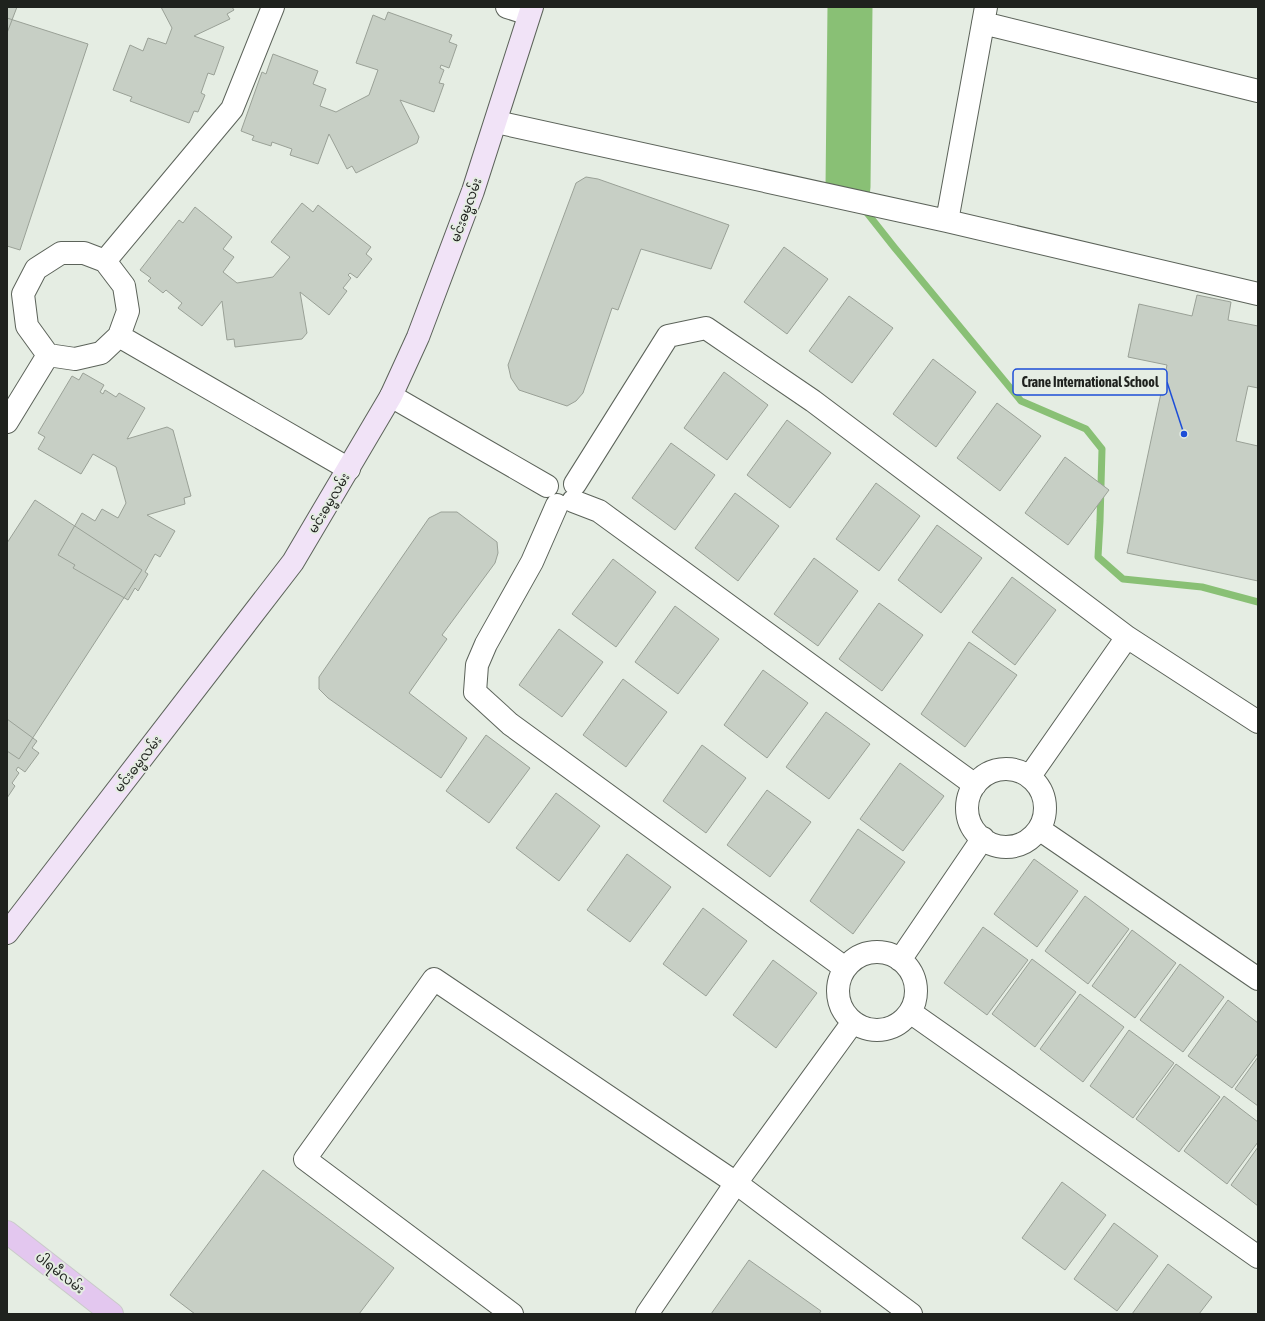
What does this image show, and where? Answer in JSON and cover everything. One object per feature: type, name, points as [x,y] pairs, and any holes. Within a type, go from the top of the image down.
[{"type":"main road","name":"မင်းဓမ္မလမ်း","points":[[7,933],[293,562],[391,396],[418,337],[473,191],[531,11]]},
{"type":"main road","name":"ပါရမီလမ်း","points":[[7,1232],[112,1314]]},
{"type":"street","points":[[105,261],[232,109],[272,7]]},
{"type":"street","points":[[507,7],[531,11]]},
{"type":"street","points":[[947,221],[985,15],[1258,91]]},
{"type":"street","points":[[496,122],[947,221],[1258,294]]},
{"type":"street","points":[[61,253],[84,253],[105,261],[124,286],[128,311],[119,336],[101,353],[74,359],[48,355],[26,326],[23,294],[36,269],[61,253]]},
{"type":"street","points":[[845,968],[510,724],[475,692],[477,666],[486,644],[568,497],[668,336],[706,328],[813,401],[1127,637],[1258,722]]},
{"type":"street","points":[[119,336],[349,469]]},
{"type":"street","points":[[7,422],[48,355]]},
{"type":"street","points":[[391,396],[547,486],[550,481],[558,476],[568,477],[568,497]]},
{"type":"street","points":[[568,497],[599,511],[975,785]]},
{"type":"street","points":[[1030,776],[1127,637]]},
{"type":"street","points":[[1006,769],[1018,771],[1030,776],[1038,785],[1044,796],[1044,820],[1039,829],[1028,840],[1016,846],[1002,846],[989,843],[978,834],[970,823],[967,810],[969,797],[975,785],[983,776],[994,771],[1006,769]]},
{"type":"street","points":[[1039,829],[1258,979]]},
{"type":"street","points":[[900,960],[983,838]]},
{"type":"street","points":[[877,952],[889,954],[900,960],[909,969],[914,980],[916,991],[914,1004],[910,1012],[898,1024],[886,1029],[872,1030],[859,1026],[848,1018],[841,1007],[838,994],[839,980],[845,968],[854,959],[865,954],[877,952]]},
{"type":"street","points":[[512,1314],[305,1159],[434,978],[736,1183],[911,1314]]},
{"type":"street","points":[[910,1012],[1258,1257]]},
{"type":"street","points":[[647,1314],[736,1183],[853,1022]]},
{"type":"building","points":[[7,7],[17,7],[7,33]]},
{"type":"building","points":[[161,7],[232,7],[234,10],[227,14],[230,19],[194,36],[224,47],[214,75],[208,73],[201,93],[205,95],[198,112],[194,111],[189,123],[130,101],[132,97],[113,90],[130,45],[143,51],[148,38],[166,44],[172,28]]},
{"type":"building","points":[[388,12],[452,35],[449,42],[457,45],[449,68],[441,65],[440,68],[444,70],[439,83],[444,84],[434,112],[400,100],[419,137],[417,143],[356,173],[352,166],[347,169],[329,134],[318,164],[290,155],[292,149],[272,142],[271,146],[252,140],[254,136],[241,131],[262,72],[266,74],[273,54],[318,71],[313,84],[326,89],[320,106],[336,112],[369,95],[378,70],[356,63],[373,15],[385,20]]},
{"type":"building","points":[[7,18],[88,44],[20,250],[7,246]]},
{"type":"building","points":[[586,177],[598,179],[729,225],[711,269],[641,249],[618,310],[612,308],[583,393],[576,401],[567,406],[519,390],[511,378],[508,365],[576,183]]},
{"type":"building","points":[[302,203],[313,212],[318,205],[371,247],[366,254],[372,259],[357,278],[350,273],[348,275],[351,278],[343,288],[347,291],[329,315],[300,292],[307,333],[302,339],[235,347],[234,339],[227,340],[222,301],[202,326],[178,308],[182,303],[166,290],[163,293],[148,281],[151,278],[140,270],[179,220],[183,223],[195,207],[232,237],[223,249],[234,257],[223,272],[237,283],[273,277],[290,257],[271,242]]},
{"type":"building","points":[[784,247],[828,279],[787,334],[744,302]]},
{"type":"building","points":[[1197,295],[1231,302],[1228,320],[1258,326],[1258,388],[1248,386],[1236,441],[1258,446],[1258,581],[1127,553],[1167,365],[1128,357],[1139,304],[1192,316]]},
{"type":"building","points":[[849,296],[893,328],[852,383],[809,351]]},
{"type":"building","points":[[933,359],[976,392],[936,447],[893,414]]},
{"type":"building","points":[[724,372],[768,405],[727,460],[684,428]]},
{"type":"building","points":[[83,373],[104,385],[100,392],[103,394],[105,390],[116,397],[119,393],[145,408],[127,439],[167,427],[173,430],[191,496],[184,498],[185,504],[147,515],[175,531],[160,557],[155,554],[145,572],[148,574],[138,591],[135,588],[128,600],[73,568],[75,565],[58,555],[82,513],[95,521],[102,509],[118,518],[126,503],[116,467],[93,454],[81,474],[38,449],[45,437],[38,433],[72,376],[79,380]]},
{"type":"building","points":[[997,403],[1041,436],[1000,491],[957,458]]},
{"type":"building","points":[[787,420],[831,453],[790,508],[747,475]]},
{"type":"building","points":[[671,443],[715,475],[675,530],[632,498]]},
{"type":"building","points":[[1065,457],[1109,490],[1068,545],[1025,513]]},
{"type":"building","points":[[876,483],[920,516],[879,571],[836,539]]},
{"type":"building","points":[[735,493],[779,526],[738,581],[695,548]]},
{"type":"building","points":[[35,500],[142,570],[19,759],[7,751],[7,543]]},
{"type":"building","points":[[441,512],[457,512],[497,542],[498,553],[495,563],[442,635],[447,639],[409,693],[467,738],[441,778],[328,698],[319,689],[319,677],[429,518]]},
{"type":"building","points":[[937,525],[982,558],[941,613],[898,580]]},
{"type":"building","points":[[814,558],[858,591],[818,646],[774,614]]},
{"type":"building","points":[[613,559],[656,592],[616,647],[572,614]]},
{"type":"building","points":[[1012,577],[1056,610],[1015,665],[972,632]]},
{"type":"building","points":[[879,603],[923,635],[882,691],[839,659]]},
{"type":"building","points":[[675,606],[719,639],[678,694],[635,662]]},
{"type":"building","points":[[559,629],[603,662],[562,717],[519,685]]},
{"type":"building","points":[[969,642],[1017,675],[965,747],[921,714]]},
{"type":"building","points":[[763,670],[808,703],[767,758],[724,725]]},
{"type":"building","points":[[623,679],[667,712],[626,767],[583,735]]},
{"type":"building","points":[[826,712],[870,744],[829,799],[786,767]]},
{"type":"building","points":[[7,719],[37,741],[32,748],[39,753],[25,772],[18,767],[16,770],[19,773],[12,783],[15,786],[7,798]]},
{"type":"building","points":[[486,735],[530,768],[489,823],[446,791]]},
{"type":"building","points":[[702,745],[746,778],[706,833],[663,801]]},
{"type":"building","points":[[900,763],[944,796],[903,851],[860,819]]},
{"type":"building","points":[[767,790],[811,822],[770,877],[727,845]]},
{"type":"building","points":[[556,793],[600,826],[559,881],[516,848]]},
{"type":"building","points":[[858,829],[905,862],[853,934],[810,901]]},
{"type":"building","points":[[627,854],[671,887],[630,942],[587,910]]},
{"type":"building","points":[[1034,859],[1078,891],[1037,947],[994,914]]},
{"type":"building","points":[[1085,896],[1129,929],[1088,984],[1045,951]]},
{"type":"building","points":[[703,908],[747,941],[706,996],[663,964]]},
{"type":"building","points":[[983,927],[1028,960],[987,1015],[944,983]]},
{"type":"building","points":[[1132,930],[1176,963],[1135,1018],[1092,986]]},
{"type":"building","points":[[1032,959],[1076,992],[1035,1047],[992,1014]]},
{"type":"building","points":[[773,960],[817,993],[776,1048],[733,1015]]},
{"type":"building","points":[[1180,964],[1224,997],[1183,1052],[1140,1020]]},
{"type":"building","points":[[1080,994],[1124,1027],[1083,1082],[1040,1049]]},
{"type":"building","points":[[1228,1000],[1258,1023],[1258,1053],[1232,1088],[1188,1056]]},
{"type":"building","points":[[1129,1030],[1174,1063],[1133,1118],[1090,1086]]},
{"type":"building","points":[[1258,1057],[1258,1106],[1235,1089]]},
{"type":"building","points":[[1176,1064],[1220,1097],[1179,1152],[1136,1119]]},
{"type":"building","points":[[1224,1096],[1258,1122],[1258,1142],[1227,1184],[1184,1151]]},
{"type":"building","points":[[1258,1147],[1258,1206],[1231,1185]]},
{"type":"building","points":[[263,1170],[394,1268],[359,1314],[195,1314],[170,1295]]},
{"type":"building","points":[[1062,1182],[1106,1215],[1065,1270],[1022,1238]]},
{"type":"building","points":[[1114,1223],[1158,1256],[1117,1311],[1074,1279]]},
{"type":"building","points":[[749,1260],[821,1311],[819,1314],[711,1314]]},
{"type":"building","points":[[1168,1264],[1212,1297],[1199,1314],[1132,1314]]},
{"type":"waterway","points":[[848,187],[850,7]]},
{"type":"waterway","points":[[864,209],[1021,401],[1086,429],[1102,449],[1098,557],[1123,579],[1202,587],[1258,602]]},
{"type":"place","name":"Crane International School","points":[[1184,434]]}]
